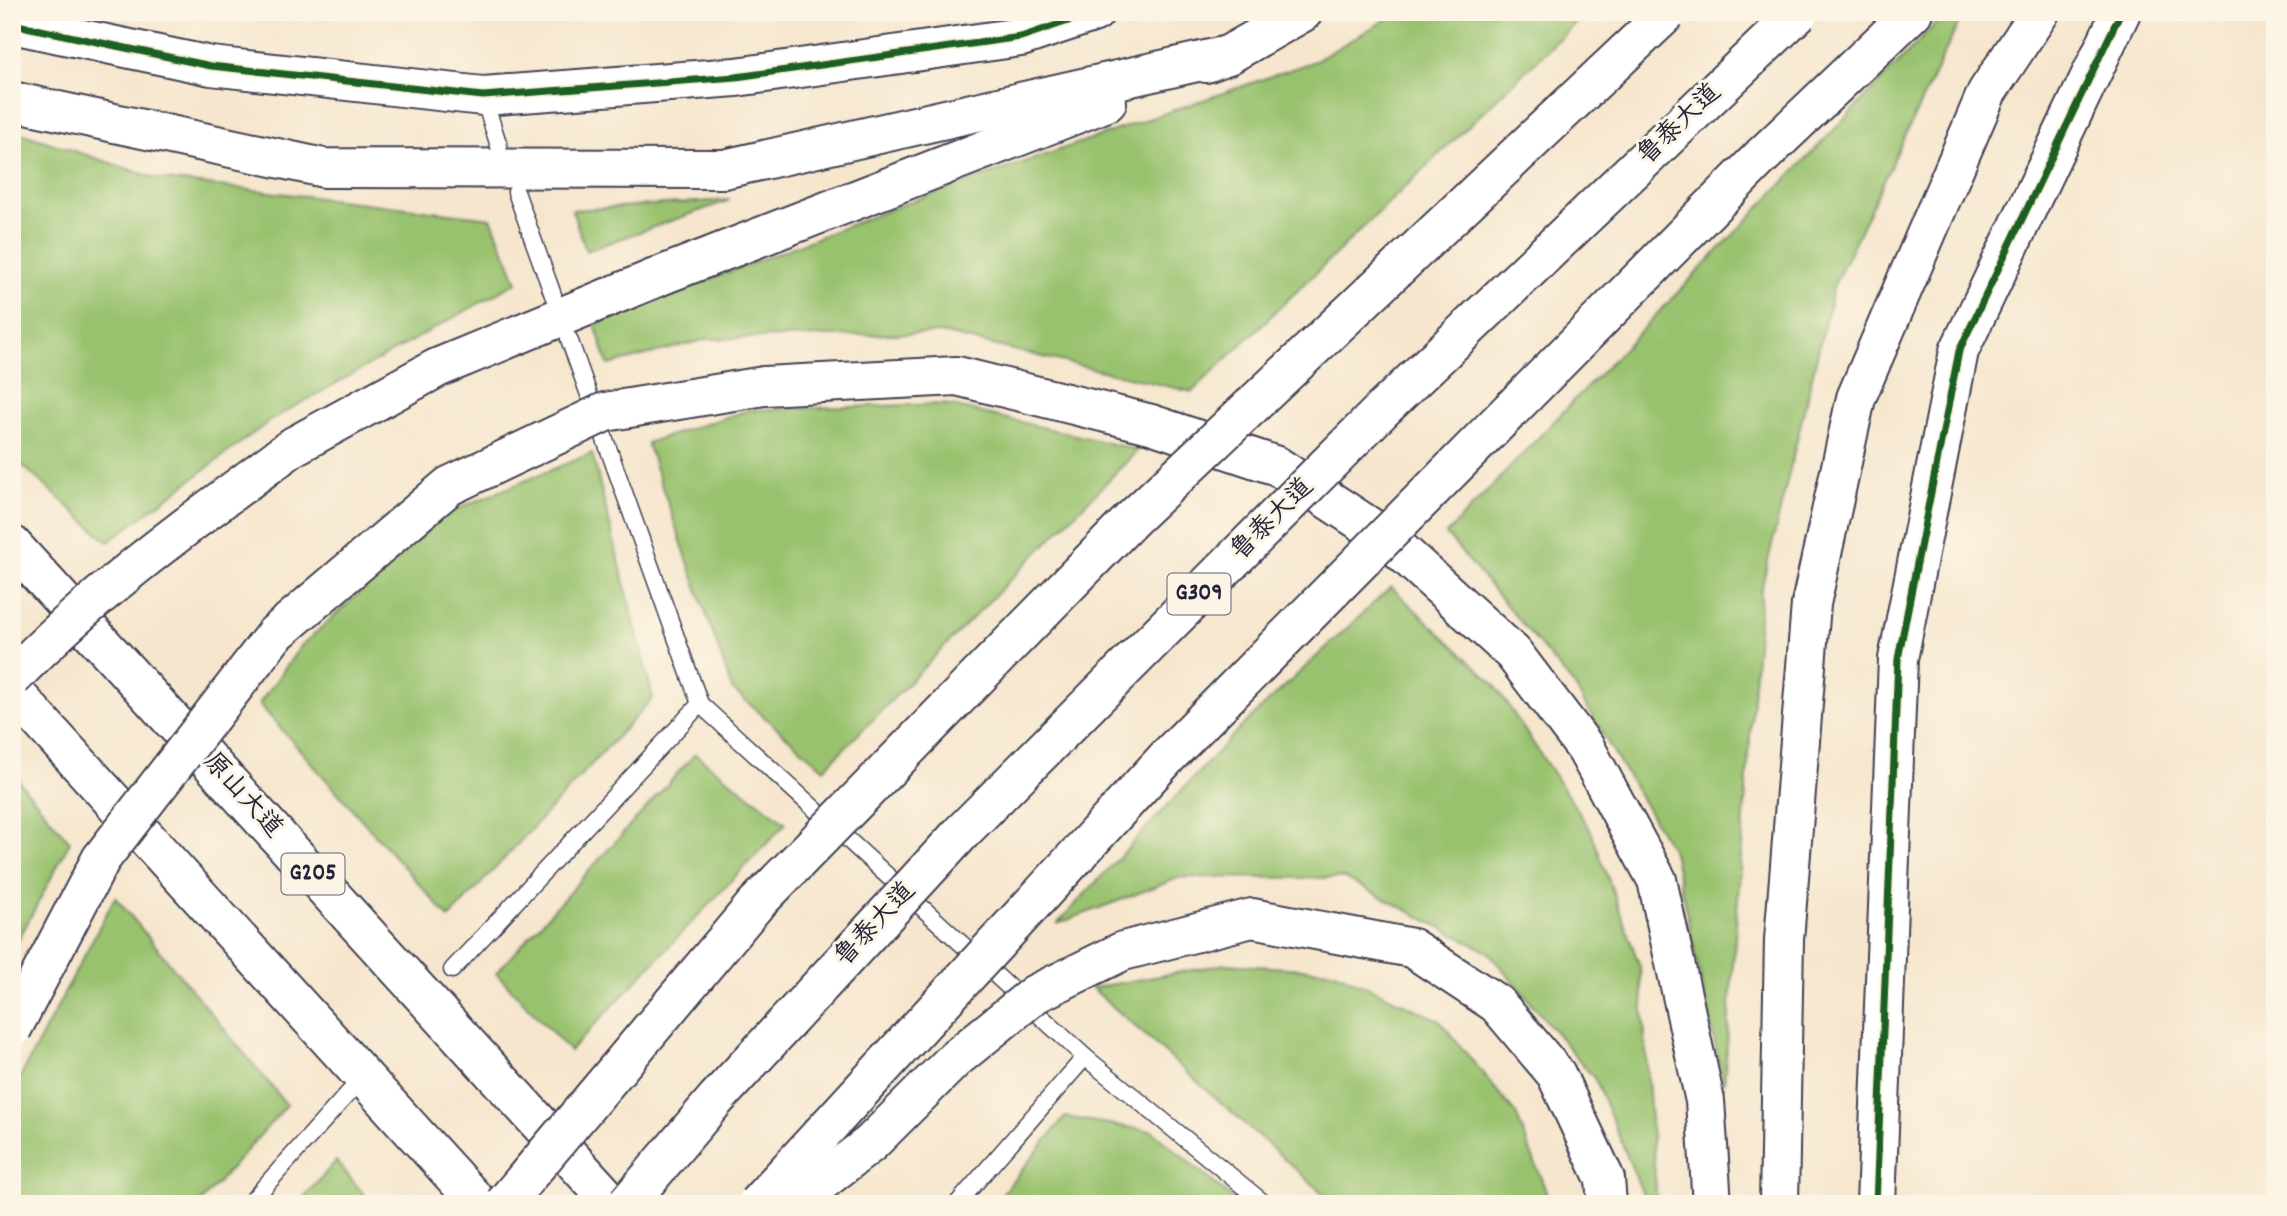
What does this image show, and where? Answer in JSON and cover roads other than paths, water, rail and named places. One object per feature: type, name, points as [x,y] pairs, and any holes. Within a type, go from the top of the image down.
[{"type":"main road","points":[[12,24],[211,66],[483,96],[736,77],[1021,37],[1095,12]]},
{"type":"main road","points":[[12,678],[50,638],[204,512],[295,446],[437,368],[665,274],[1227,55],[1303,12]]},
{"type":"main road","points":[[504,1204],[764,895],[1132,519],[1668,12]]},
{"type":"main road","name":"鲁泰大道","points":[[627,1204],[716,1099],[962,832],[1382,410],[1798,12]]},
{"type":"main road","points":[[757,1204],[1169,755],[1763,155],[1913,12]]},
{"type":"main road","points":[[1779,1204],[1784,940],[1811,604],[1856,398],[1987,92],[2040,12]]},
{"type":"main road","points":[[1876,1204],[1898,659],[1959,351],[2121,12]]},
{"type":"main road","points":[[12,101],[324,168],[724,169],[1227,55]]},
{"type":"main road","points":[[12,1029],[101,859],[275,634],[449,486],[605,412],[764,386],[957,376],[1151,424],[1277,466],[1388,539],[1513,653],[1586,749],[1657,880],[1705,1101],[1712,1204]]},
{"type":"main road","name":"原山大道","points":[[12,545],[613,1204]]},
{"type":"main road","points":[[12,690],[479,1204]]},
{"type":"main road","points":[[793,1204],[871,1143],[955,1059],[1035,994],[1123,951],[1252,918],[1412,948],[1497,1003],[1556,1074],[1605,1179],[1607,1204]]},
{"type":"lane","points":[[483,96],[499,146]]},
{"type":"lane","points":[[516,192],[553,295]]},
{"type":"lane","points":[[569,339],[700,704],[1085,1057],[1265,1204]]},
{"type":"lane","points":[[452,970],[700,704]]},
{"type":"lane","points":[[957,1204],[1085,1057]]},
{"type":"lane","points":[[249,1204],[352,1089]]}]
